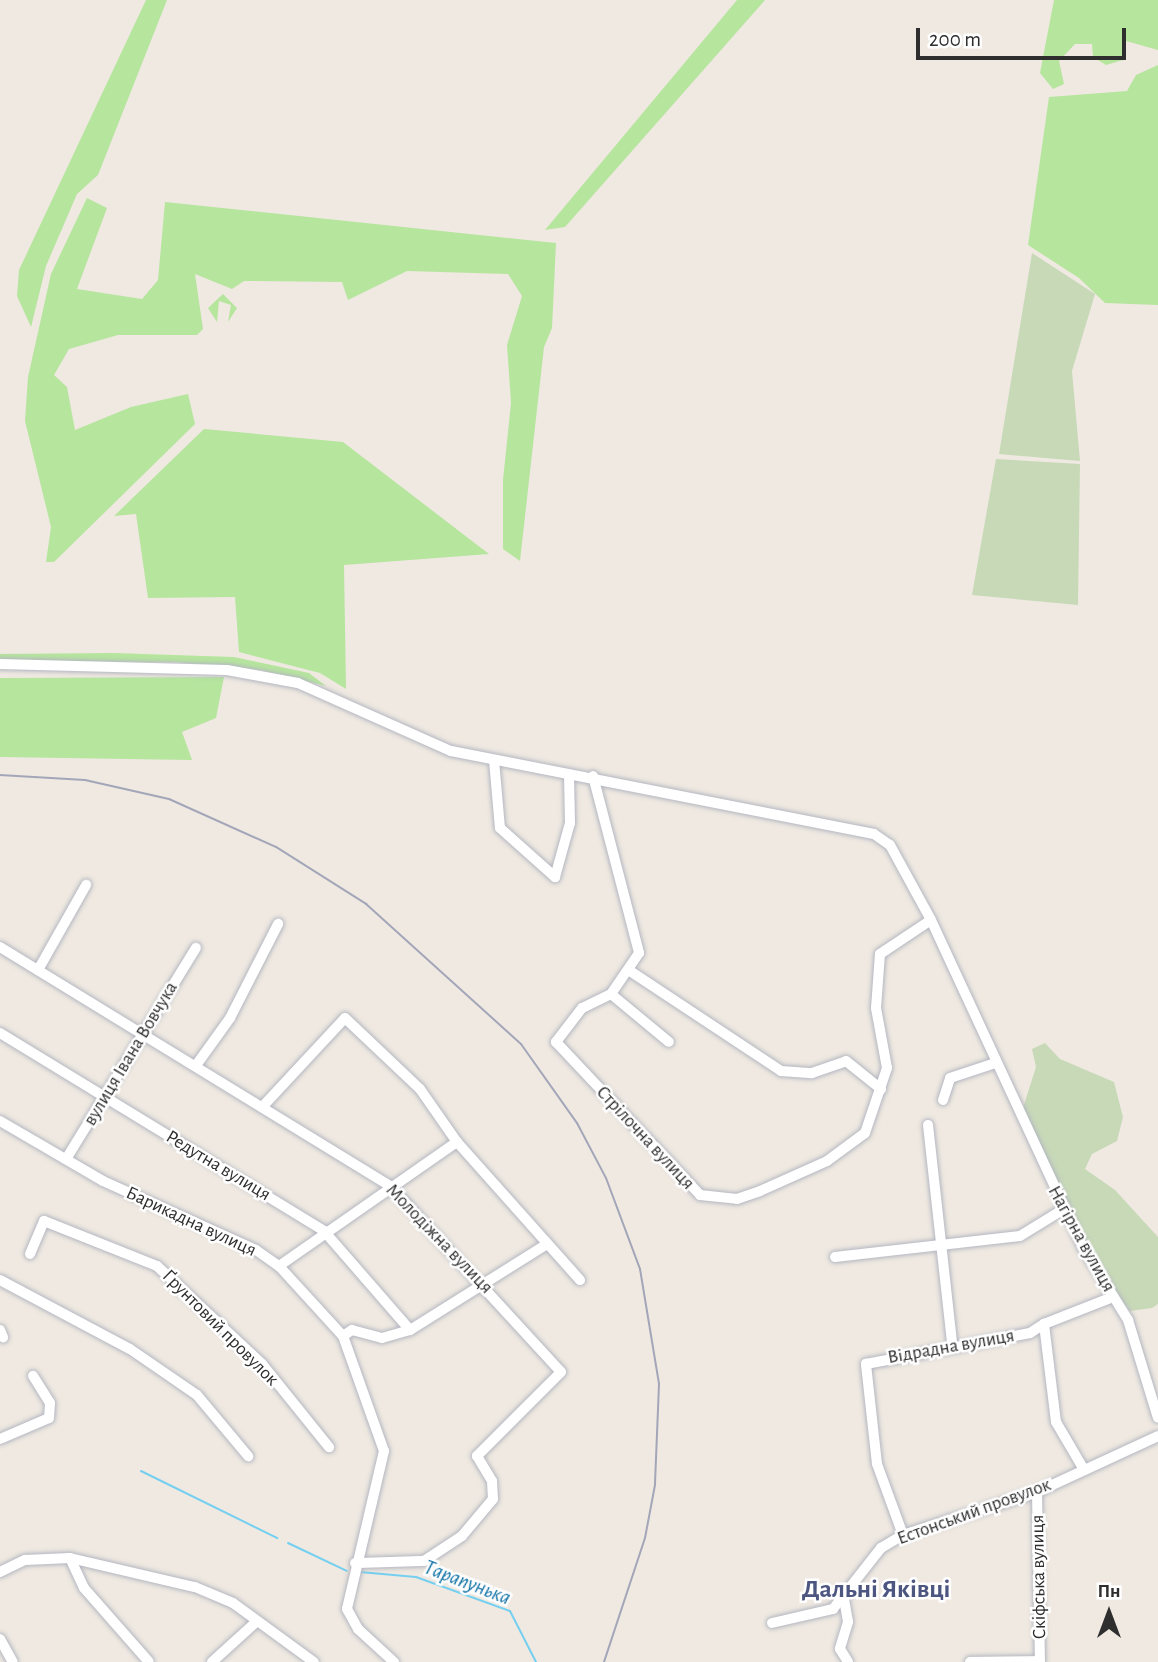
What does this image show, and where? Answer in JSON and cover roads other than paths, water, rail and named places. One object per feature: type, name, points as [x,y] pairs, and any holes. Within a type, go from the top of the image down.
[{"type":"street","points":[[0,664],[227,670],[298,683],[451,751],[569,775],[593,776],[639,953],[630,971],[611,994],[668,1042]]},
{"type":"street","points":[[494,760],[500,828],[555,877],[570,823],[569,775]]},
{"type":"street","name":"Нагірна вулиця","points":[[593,776],[850,827],[890,845],[931,920],[1064,1209],[1128,1321],[1158,1418]]},
{"type":"street","points":[[38,970],[86,885]]},
{"type":"street","name":"Стрілочна вулиця","points":[[611,994],[582,1008],[556,1042],[692,1192],[712,1199],[737,1199],[827,1160],[864,1133],[881,1088],[888,1057],[876,1008],[880,954],[931,920]]},
{"type":"street","points":[[197,1065],[230,1018],[278,924]]},
{"type":"street","name":"Молодіжна вулиця","points":[[0,947],[265,1104],[391,1187],[484,1284],[561,1372],[477,1456],[492,1481],[493,1499],[462,1536],[424,1561],[355,1563]]},
{"type":"street","name":"вулиця Івана Вовчука","points":[[66,1159],[107,1098],[196,948]]},
{"type":"street","points":[[630,971],[781,1071],[811,1073],[846,1061],[881,1088]]},
{"type":"street","points":[[265,1104],[345,1018],[420,1088],[457,1142],[580,1280]]},
{"type":"street","name":"Редутна вулиця","points":[[0,1033],[324,1231],[410,1330]]},
{"type":"street","points":[[943,1100],[950,1078],[995,1063]]},
{"type":"street","name":"Барикадна вулиця","points":[[0,1121],[66,1159],[279,1266],[342,1336],[384,1451],[355,1563],[347,1609],[358,1629],[394,1662]]},
{"type":"street","points":[[928,1125],[938,1245],[952,1344]]},
{"type":"street","points":[[279,1266],[324,1231],[457,1142]]},
{"type":"street","points":[[835,1257],[1020,1236],[1064,1209]]},
{"type":"street","name":"Ґрунтовий провулок","points":[[30,1254],[44,1221],[158,1266],[262,1364],[329,1447]]},
{"type":"street","points":[[342,1336],[352,1330],[382,1338],[410,1330],[547,1244]]},
{"type":"street","points":[[0,1280],[130,1349],[197,1395],[248,1456]]},
{"type":"street","name":"Відрадна вулиця","points":[[903,1535],[877,1464],[866,1364],[952,1344],[1030,1333],[1044,1324],[1113,1297]]},
{"type":"street","points":[[1044,1324],[1056,1422],[1083,1468]]},
{"type":"street","points":[[0,1439],[49,1418],[50,1403],[33,1377]]},
{"type":"street","name":"Естонський провулок","points":[[772,1623],[809,1618],[844,1599],[881,1548],[903,1535],[1037,1492],[1083,1468],[1158,1436]]},
{"type":"street","name":"Скіфська вулиця","points":[[1037,1492],[1040,1661]]},
{"type":"street","points":[[70,1558],[84,1588],[149,1662]]},
{"type":"street","points":[[0,1572],[25,1560],[70,1558],[195,1587],[233,1603],[255,1623],[314,1662]]},
{"type":"street","points":[[844,1599],[848,1622],[841,1649],[848,1662]]},
{"type":"street","points":[[212,1662],[255,1623]]},
{"type":"street","points":[[0,1639],[13,1662]]},
{"type":"street","points":[[970,1662],[1040,1661]]},
{"type":"waterway","name":"Тарапунька","points":[[141,1471],[277,1538]]},
{"type":"waterway","name":"Тарапунька","points":[[288,1543],[347,1571]]},
{"type":"waterway","name":"Тарапунька","points":[[360,1572],[416,1577],[510,1611],[536,1662]]},
{"type":"railway","points":[[0,775],[85,780],[169,799],[276,847],[366,904],[521,1044],[577,1123],[606,1178],[640,1269],[659,1384],[655,1485],[645,1538],[604,1662]]},
{"type":"district","name":"Дальні Яківці","points":[[876,1590]]}]
